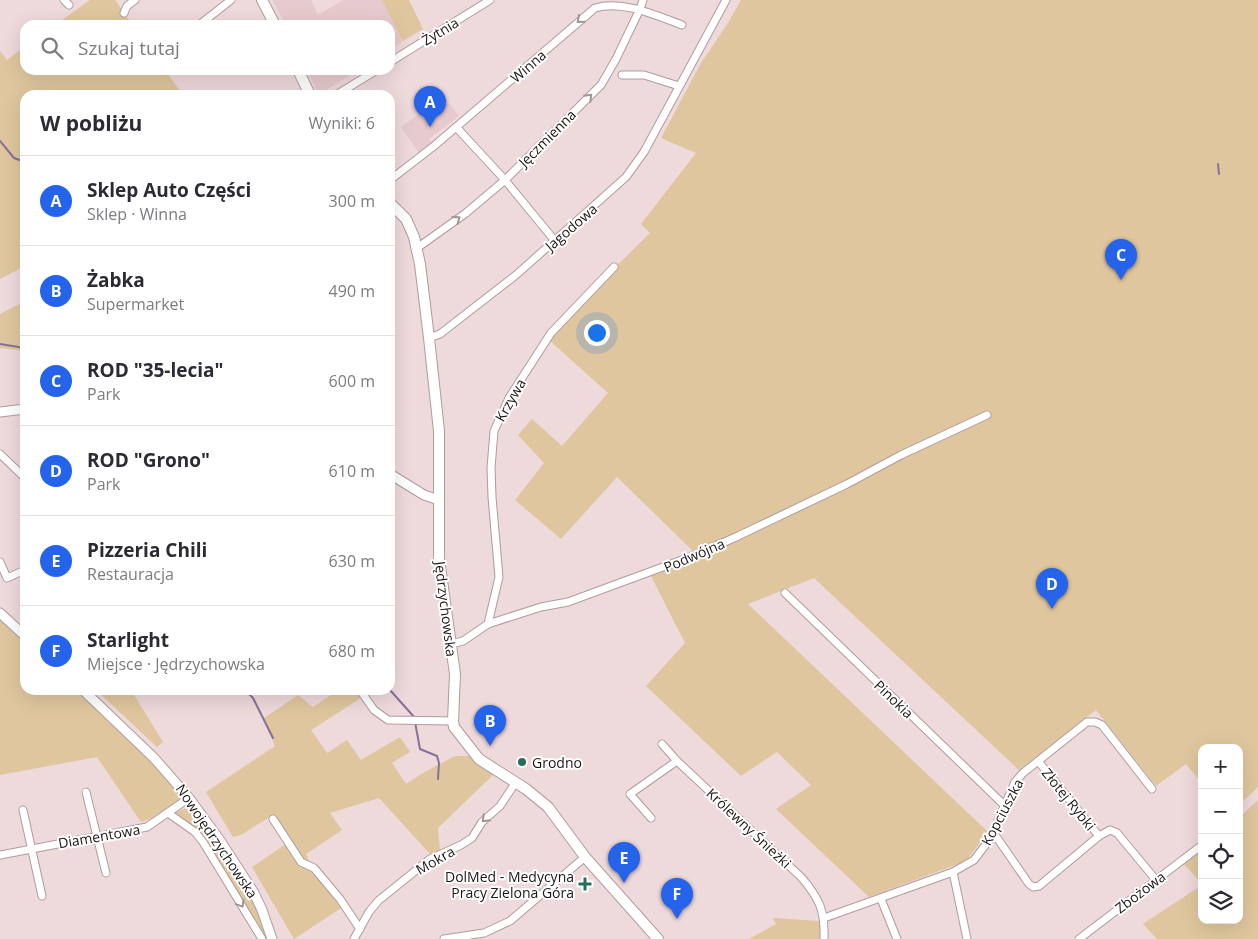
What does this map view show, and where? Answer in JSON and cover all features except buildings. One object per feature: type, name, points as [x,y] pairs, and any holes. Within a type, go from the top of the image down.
[{"type":"main road","points":[[262,0],[272,20]]},
{"type":"main road","points":[[300,75],[308,90]]},
{"type":"main road","name":"Jędrzychowska","points":[[395,209],[409,224],[417,248],[430,338],[440,431],[439,559],[455,674],[453,721]]},
{"type":"main road","points":[[453,721],[457,731],[479,759],[540,799],[554,813],[585,857],[658,939]]},
{"type":"street","points":[[124,13],[127,6],[135,0]]},
{"type":"street","points":[[205,20],[231,0]]},
{"type":"street","name":"Żytnia","points":[[395,59],[490,0]]},
{"type":"street","name":"Jęczmienna","points":[[417,248],[466,213],[505,180],[601,85],[616,59],[643,0]]},
{"type":"street","name":"Jagodowa","points":[[430,338],[440,334],[490,296],[555,241],[612,190],[630,171],[644,152],[726,0]]},
{"type":"street","name":"Winna","points":[[395,176],[485,103],[595,8],[612,3],[628,5],[682,25]]},
{"type":"street","points":[[344,90],[369,75]]},
{"type":"street","points":[[622,75],[644,75],[680,86]]},
{"type":"street","points":[[456,127],[505,180],[555,241]]},
{"type":"street","name":"Krzywa","points":[[488,624],[499,577],[491,468],[494,431],[509,398],[551,333],[614,267]]},
{"type":"street","points":[[0,412],[20,410]]},
{"type":"street","name":"Podwójna","points":[[451,644],[463,641],[488,624],[541,607],[575,600],[690,557],[784,514],[987,415]]},
{"type":"street","points":[[0,454],[20,473]]},
{"type":"street","points":[[395,477],[424,495],[439,500]]},
{"type":"street","points":[[0,562],[7,578],[20,572]]},
{"type":"street","name":"Pinokia","points":[[784,593],[1004,805]]},
{"type":"street","points":[[0,612],[20,631]]},
{"type":"street","name":"Nowojędrzychowska","points":[[88,695],[154,758],[189,798],[221,842],[254,893],[272,939]]},
{"type":"street","points":[[364,695],[374,710],[388,720],[453,721]]},
{"type":"street","name":"Kopciuszka","points":[[824,918],[953,872],[974,860],[993,832],[1015,782],[1023,773],[1087,722],[1095,722],[1102,725],[1152,789]]},
{"type":"street","name":"Królewny Śnieżki","points":[[662,744],[677,761],[802,877],[819,900],[824,918]]},
{"type":"street","points":[[651,818],[630,794],[677,761]]},
{"type":"street","name":"Złotej Rybki","points":[[1038,761],[1099,836]]},
{"type":"street","name":"Mokra","points":[[354,939],[371,910],[384,896],[430,859],[472,838],[482,822],[500,806],[516,782]]},
{"type":"street","points":[[86,792],[106,873]]},
{"type":"street","name":"Diamentowa","points":[[0,855],[147,828],[189,798]]},
{"type":"street","points":[[22,810],[42,896]]},
{"type":"street","points":[[168,813],[195,832],[203,842],[262,939]]},
{"type":"street","points":[[272,819],[301,862],[314,868],[340,899],[360,929]]},
{"type":"street","points":[[993,832],[1029,884],[1036,887],[1099,836],[1110,830],[1117,833],[1156,880]]},
{"type":"street","name":"Zbożowa","points":[[1080,939],[1198,848]]},
{"type":"street","points":[[444,939],[484,933],[510,921],[585,857]]},
{"type":"street","points":[[953,872],[966,939]]},
{"type":"street","points":[[881,899],[897,939]]},
{"type":"street","points":[[824,918],[824,939]]},
{"type":"shaded area","points":[[90,0],[115,0],[129,20],[62,20]]},
{"type":"shaded area","points":[[272,0],[311,0],[318,15],[343,0],[382,0],[392,20],[283,20]]},
{"type":"shaded area","points":[[382,0],[409,0],[423,29],[403,41],[395,25],[395,20],[392,20]]},
{"type":"shaded area","points":[[741,0],[1258,0],[1258,787],[1243,801],[1243,744],[1198,744],[1198,778],[1186,764],[1156,786],[1096,710],[1019,770],[814,578],[748,604],[988,832],[966,861],[869,897],[776,809],[811,785],[777,752],[741,776],[646,686],[685,643],[651,576],[698,556],[617,477],[561,539],[515,500],[544,463],[518,435],[532,419],[562,446],[608,393],[549,340],[588,294],[650,233],[641,224],[696,153],[661,138],[701,63]]},
{"type":"shaded area","points":[[395,25],[403,41],[395,47]]},
{"type":"shaded area","points":[[20,50],[20,75],[169,75],[179,90],[20,90],[20,269],[0,279],[0,51],[7,60]]},
{"type":"shaded area","points":[[309,75],[350,75],[327,90],[317,90]]},
{"type":"shaded area","points":[[443,96],[459,116],[429,139],[432,143],[419,153],[401,127]]},
{"type":"shaded area","points":[[20,304],[20,350],[0,348],[0,314]]},
{"type":"shaded area","points":[[0,618],[20,637],[20,695],[81,695],[150,759],[182,794],[182,798],[150,819],[141,822],[97,757],[0,775]]},
{"type":"shaded area","points":[[101,695],[134,695],[163,742],[157,747]]},
{"type":"shaded area","points":[[298,695],[313,707],[331,695],[360,695],[361,698],[311,730],[327,753],[347,740],[361,760],[400,737],[410,752],[392,763],[406,784],[455,756],[471,756],[493,775],[438,828],[440,851],[431,855],[379,798],[330,813],[342,830],[306,854],[314,872],[341,908],[294,939],[252,867],[286,844],[268,818],[241,835],[233,837],[206,792],[275,746],[263,719]]},
{"type":"shaded area","points":[[1258,800],[1258,939],[1157,939],[1143,924],[1198,888],[1198,924],[1243,924],[1243,814]]},
{"type":"shaded area","points":[[189,807],[200,820],[215,851],[233,869],[246,887],[266,932],[263,933],[261,931],[202,836],[196,829],[177,816],[176,812]]},
{"type":"shaded area","points":[[1198,852],[1198,880],[1184,864]]},
{"type":"shaded area","points":[[773,918],[818,921],[822,924],[822,939],[749,939],[776,924]]},
{"type":"waterway","points":[[0,141],[14,158],[20,160]]},
{"type":"waterway","points":[[1218,164],[1219,174]]},
{"type":"waterway","points":[[0,344],[20,347]]},
{"type":"waterway","points":[[250,695],[273,738]]},
{"type":"waterway","points":[[394,695],[415,718]]},
{"type":"waterway","points":[[415,722],[420,749],[437,756],[439,763],[438,779]]},
{"type":"place","name":"Sklep Auto Części","points":[[430,127]]},
{"type":"place","name":"ROD \"35-lecia\"","points":[[1121,280]]},
{"type":"place","name":"ROD \"Grono\"","points":[[1052,609]]},
{"type":"place","name":"Żabka","points":[[490,746]]},
{"type":"place","name":"Grodno","points":[[522,762]]},
{"type":"place","name":"Pizzeria Chili","points":[[624,883]]},
{"type":"place","name":"DolMed - Medycyna Pracy Zielona Góra","points":[[585,884]]},
{"type":"place","name":"Starlight","points":[[677,919]]}]
